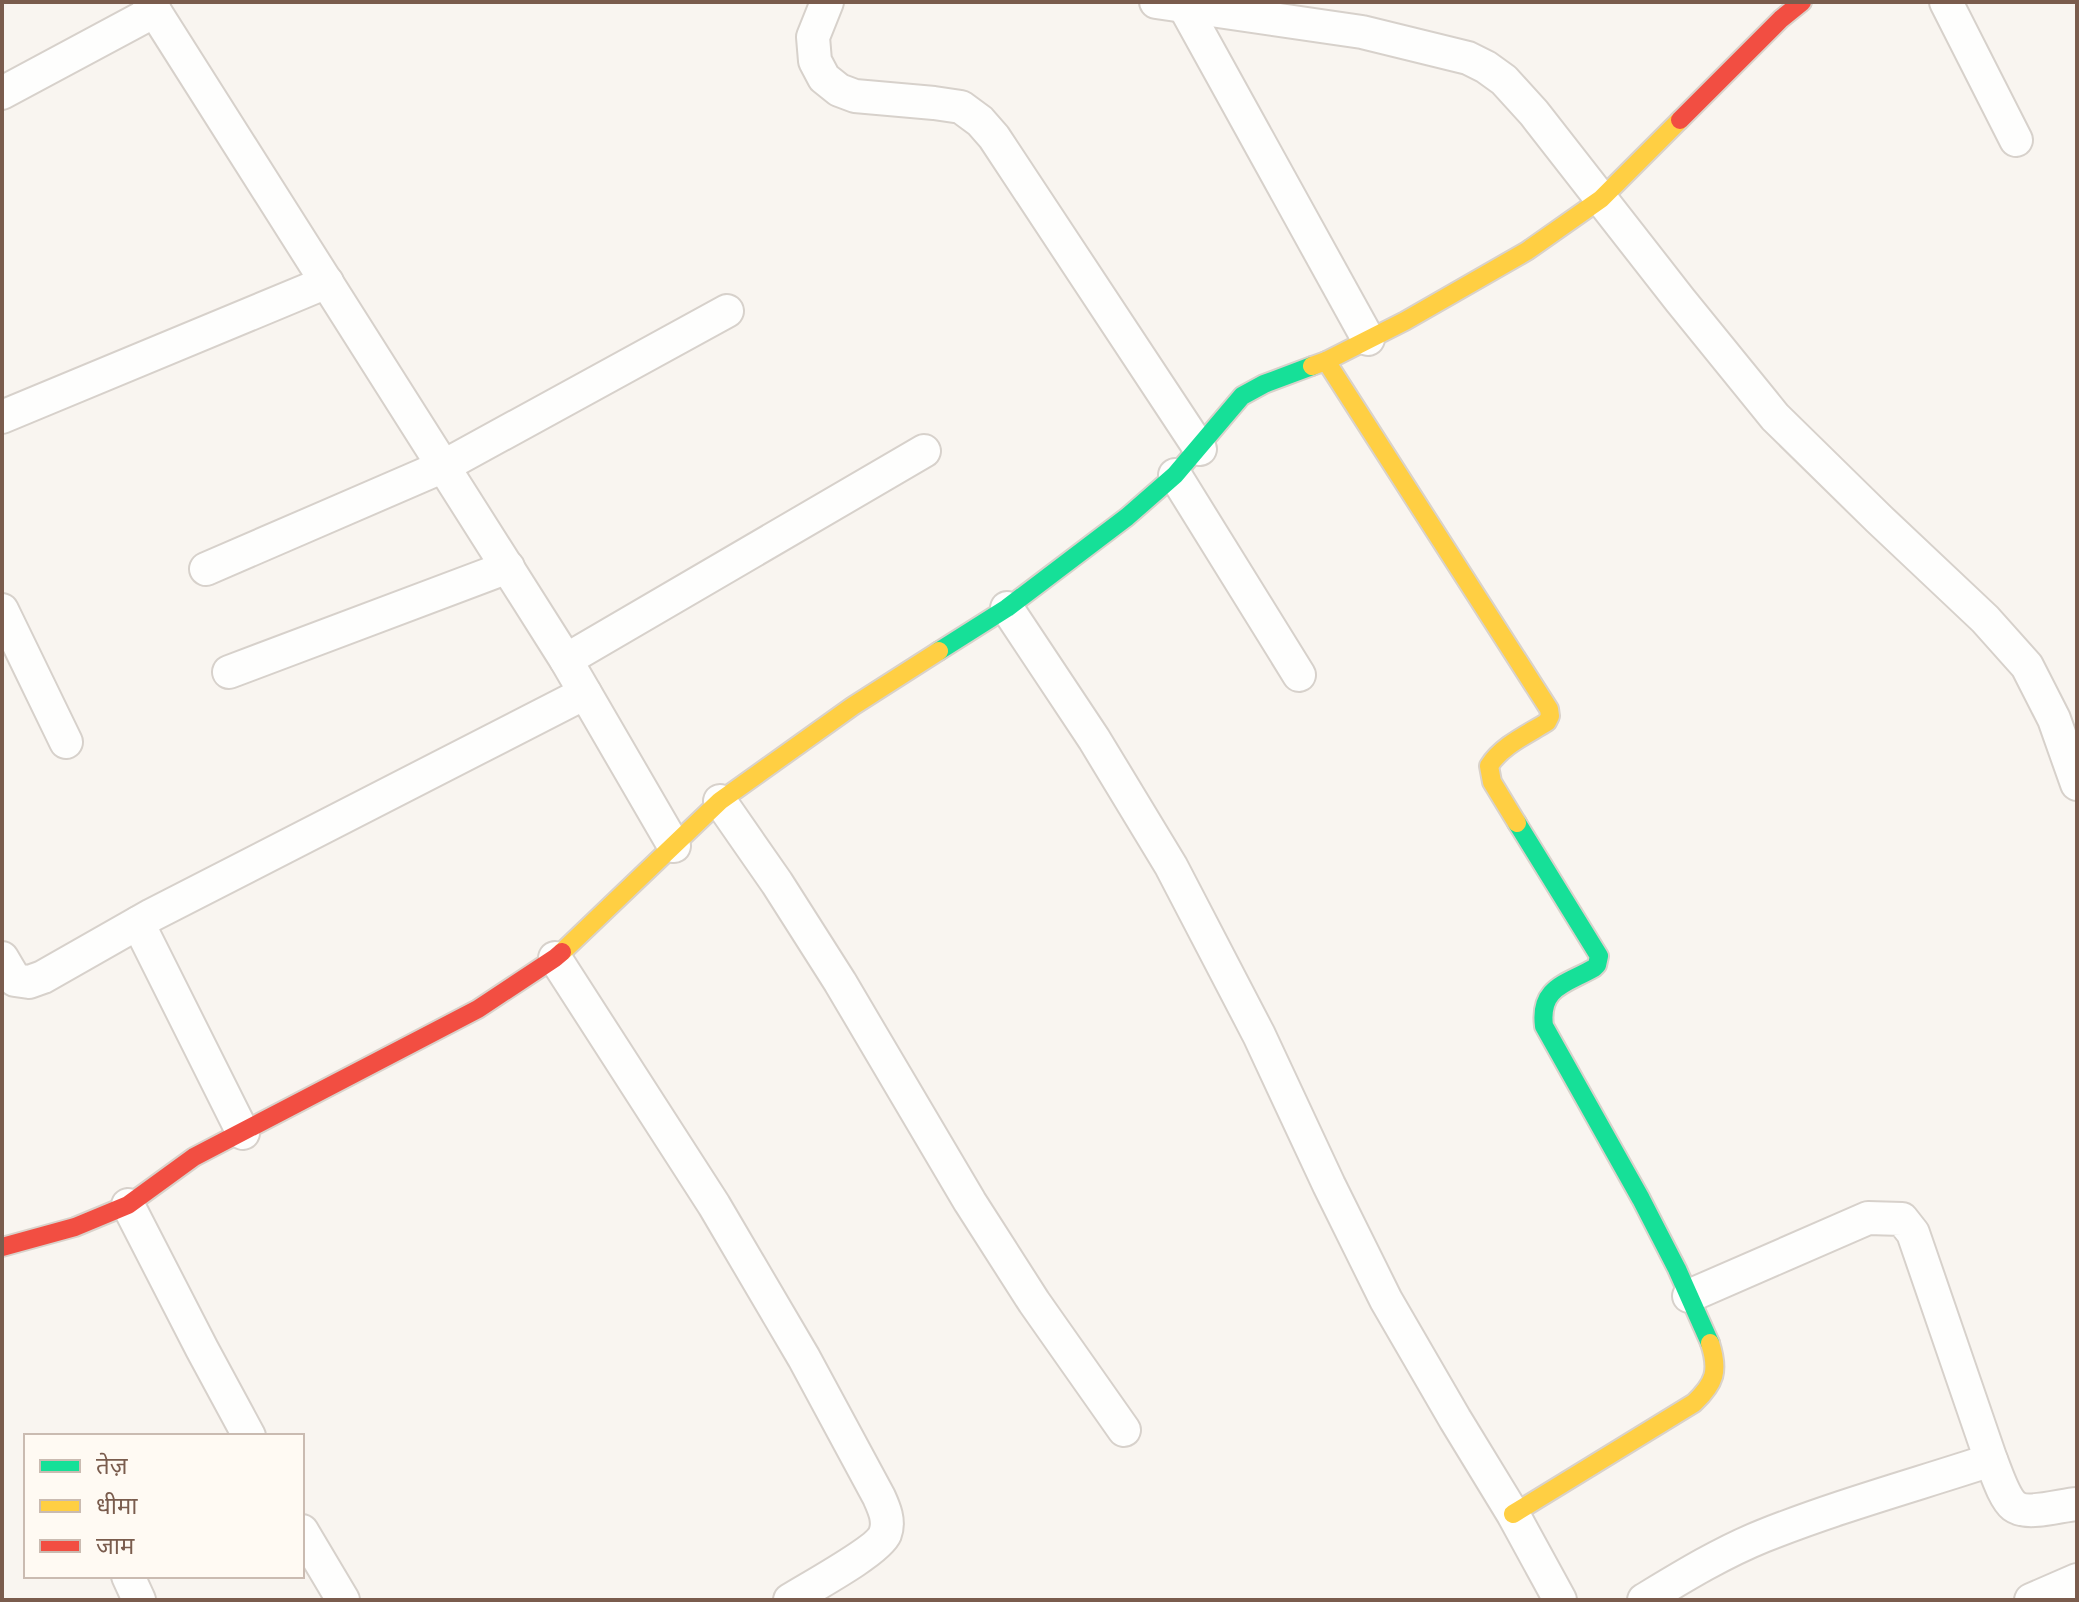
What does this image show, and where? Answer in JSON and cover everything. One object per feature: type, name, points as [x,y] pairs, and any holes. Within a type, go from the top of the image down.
[{"type":"street","points":[[827,2],[813,37],[815,61],[824,78],[839,90],[855,96],[961,107],[980,121],[994,137],[1200,449]]},
{"type":"street","points":[[2,1247],[75,1227],[128,1205],[194,1157],[478,1009],[555,958],[720,801],[853,706],[1007,608],[1127,517],[1200,449],[1242,396],[1264,384],[1326,361],[1405,321],[1527,251],[1601,199],[1781,19],[1802,2]]},
{"type":"street","points":[[1946,2],[2016,140]]},
{"type":"street","points":[[1170,4],[1362,32],[1468,58],[1504,80],[1534,113],[1775,417],[1985,619],[2027,666],[2054,719],[2077,784]]},
{"type":"street","points":[[1170,4],[1368,339]]},
{"type":"street","points":[[2,93],[152,7],[566,660],[674,846]]},
{"type":"street","points":[[2,417],[327,282]]},
{"type":"street","points":[[206,569],[444,466],[727,311]]},
{"type":"street","points":[[1326,361],[1549,709],[1547,722],[1497,756],[1488,772],[1599,956],[1594,968],[1554,991],[1545,1000],[1544,1026],[1623,1166],[1689,1296],[1712,1349],[1716,1369],[1710,1388],[1694,1403],[1513,1514]]},
{"type":"street","points":[[566,660],[924,451]]},
{"type":"street","points":[[1175,475],[1299,675]]},
{"type":"street","points":[[229,672],[508,567]]},
{"type":"street","points":[[1007,608],[1094,739],[1171,866],[1259,1035],[1386,1300],[1513,1514],[1560,1600]]},
{"type":"street","points":[[2,610],[66,742]]},
{"type":"street","points":[[2,958],[15,980],[29,982],[43,977],[138,923],[585,693]]},
{"type":"street","points":[[720,801],[840,982],[970,1202],[1026,1290],[1124,1430]]},
{"type":"street","points":[[138,923],[243,1133]]},
{"type":"street","points":[[555,958],[722,1218],[804,1358],[879,1497],[887,1518],[885,1535],[873,1548],[790,1600]]},
{"type":"street","points":[[128,1205],[248,1434]]},
{"type":"street","points":[[1689,1296],[1868,1218],[1902,1219],[1913,1233],[1991,1460],[2007,1495],[2014,1506],[2025,1510],[2077,1504]]},
{"type":"street","points":[[1644,1600],[1761,1537],[1991,1460]]},
{"type":"street","points":[[304,1534],[343,1600]]},
{"type":"street","points":[[129,1578],[139,1600]]},
{"type":"street","points":[[2031,1600],[2077,1580]]},
{"type":"traffic: fast","points":[[939,651],[1007,608],[1127,517],[1175,475],[1242,396],[1312,366]]},
{"type":"traffic: fast","points":[[1517,823],[1599,956],[1594,968],[1550,995],[1544,1013],[1544,1026],[1641,1199],[1710,1343]]},
{"type":"traffic: slow","points":[[1312,366],[1405,321],[1527,251],[1601,199],[1680,120]]},
{"type":"traffic: slow","points":[[1326,361],[1549,709],[1547,722],[1508,746],[1489,766],[1492,782],[1517,823]]},
{"type":"traffic: slow","points":[[562,952],[720,801],[853,706],[939,651]]},
{"type":"traffic: slow","points":[[1513,1514],[1694,1403],[1707,1389],[1713,1376],[1710,1343]]},
{"type":"traffic: jam","points":[[1680,120],[1802,2]]},
{"type":"traffic: jam","points":[[2,1247],[75,1227],[128,1205],[194,1157],[478,1009],[562,952]]}]
